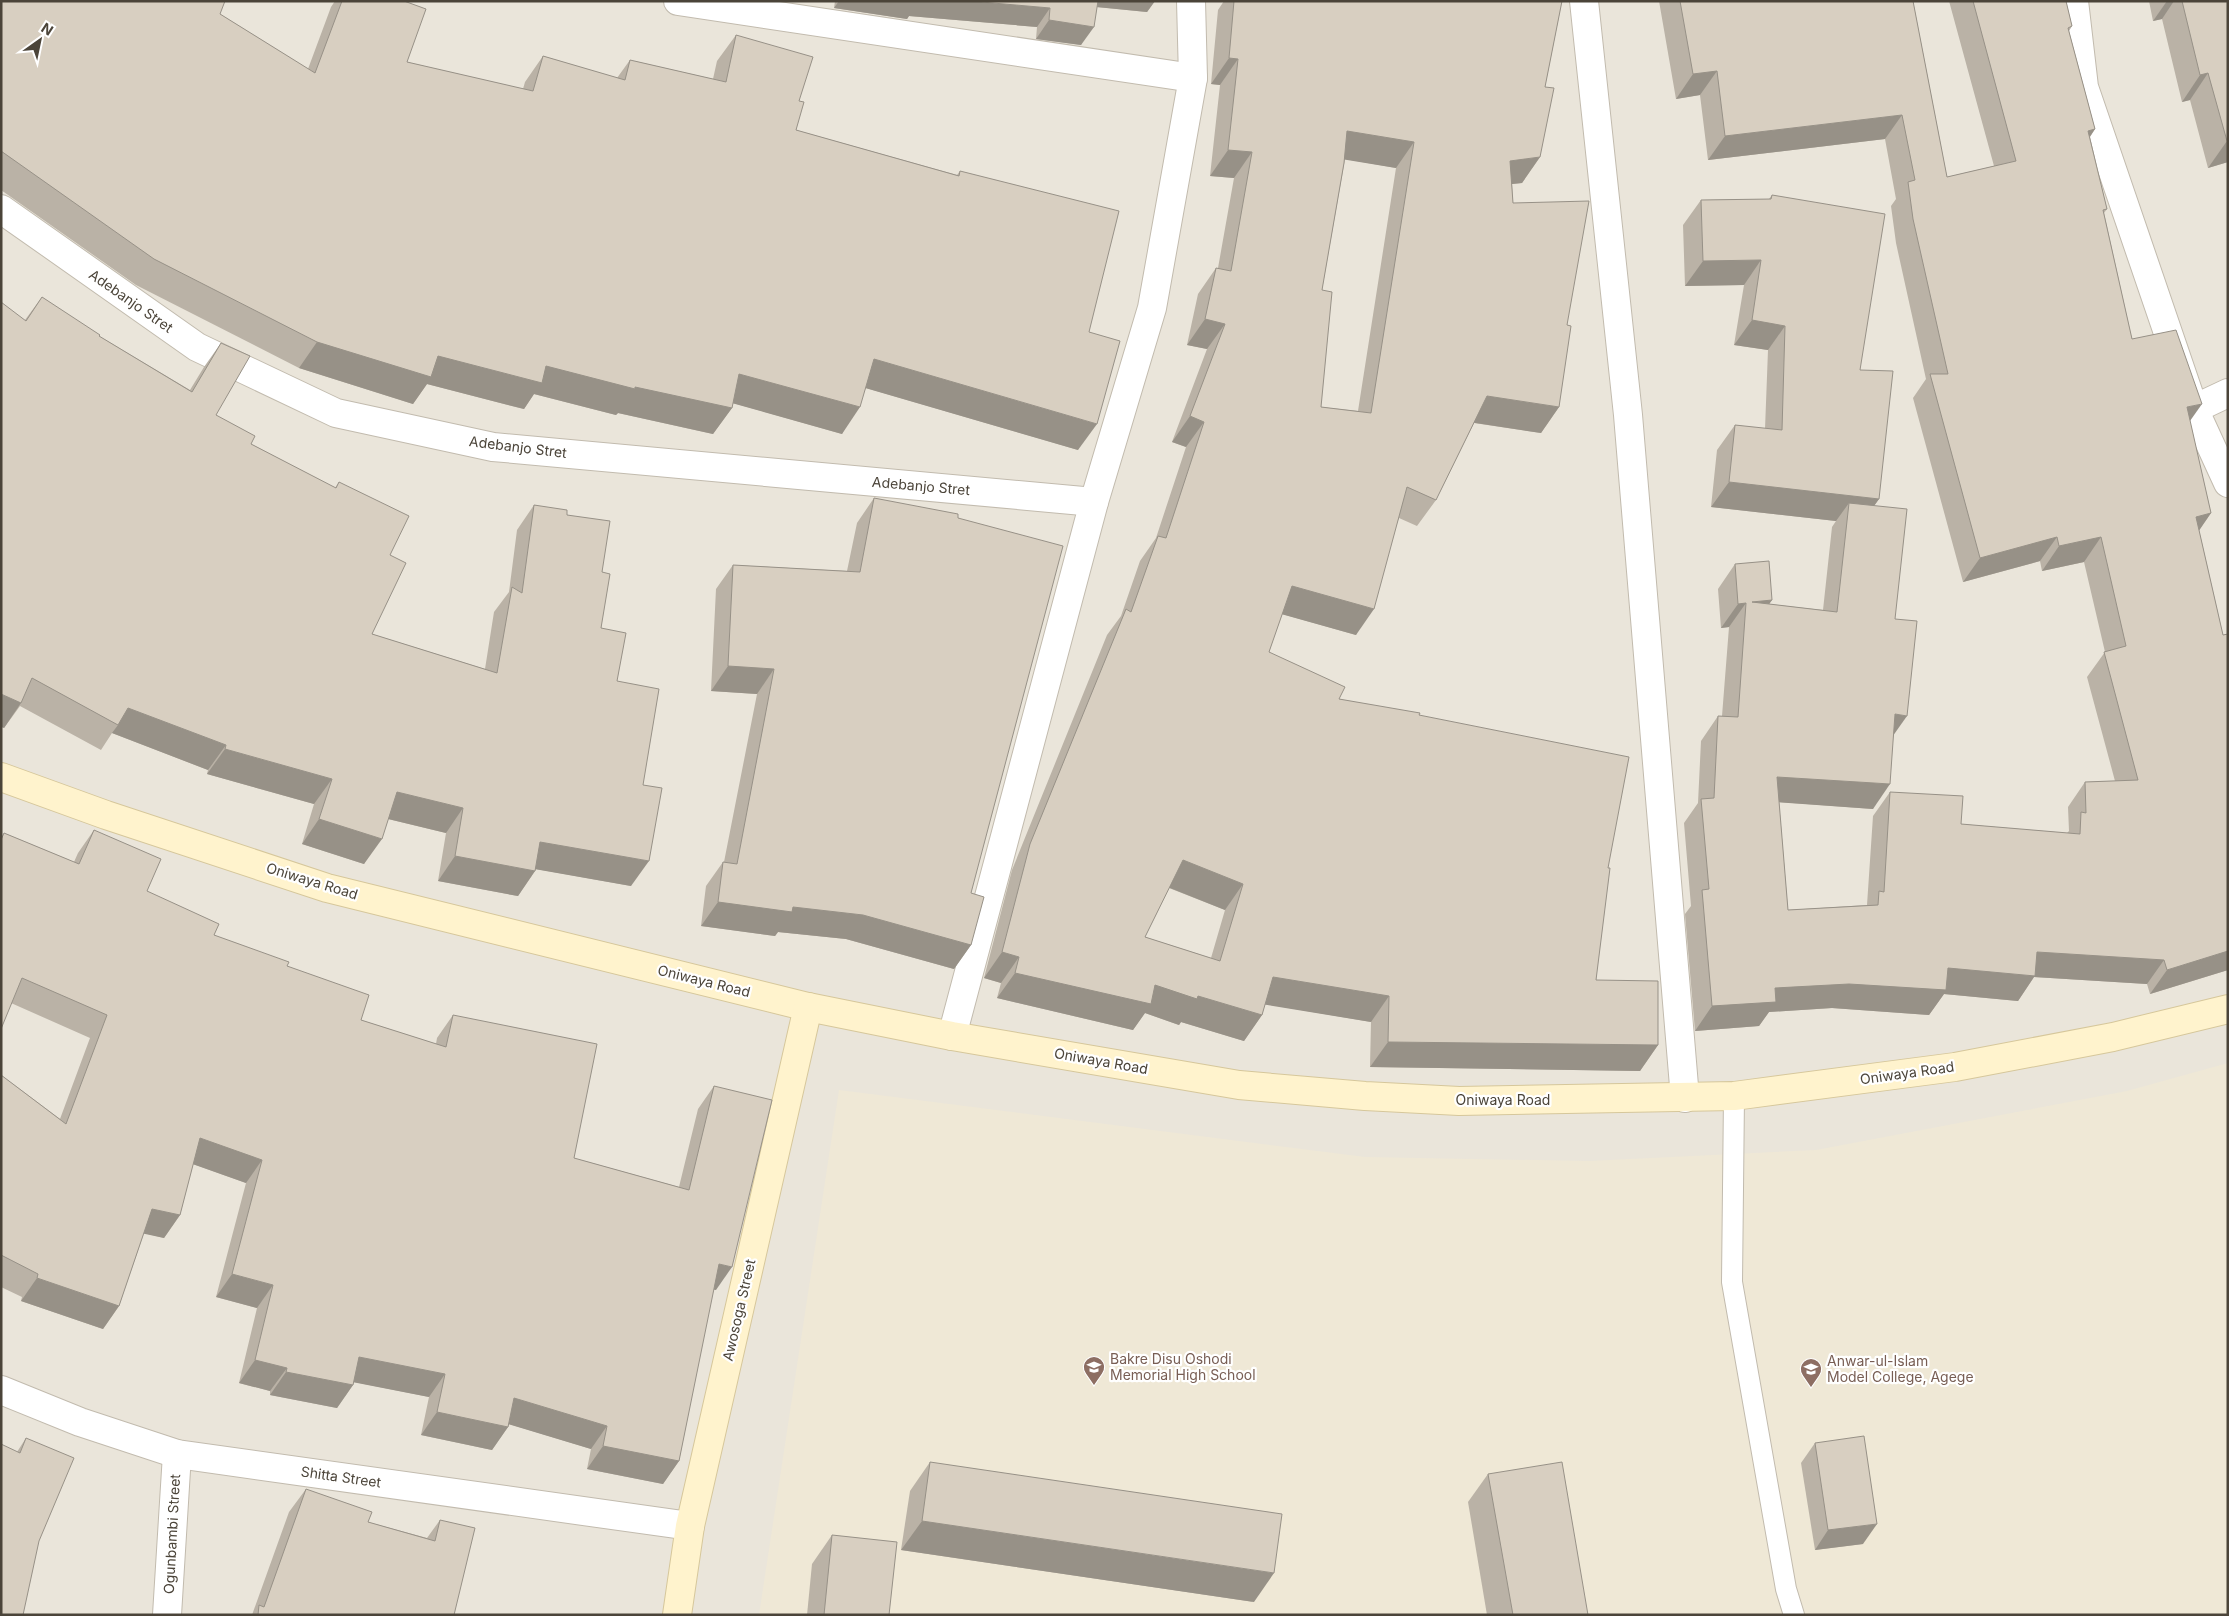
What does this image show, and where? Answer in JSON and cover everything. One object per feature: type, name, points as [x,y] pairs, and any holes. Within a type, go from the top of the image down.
[{"type":"main road","name":"Oniwaya Road","points":[[1,777],[106,815],[327,888],[808,1006],[952,1036],[1239,1085],[1355,1096],[1459,1101],[1734,1096],[1955,1067],[2114,1037],[2228,1009]]},
{"type":"main road","name":"Awosoga Street","points":[[677,1615],[690,1526],[808,1006]]},
{"type":"street","points":[[678,1],[1193,78]]},
{"type":"street","points":[[952,1036],[1094,502],[1152,308],[1193,78],[1190,1]]},
{"type":"street","points":[[1584,1],[1628,415],[1685,1098]]},
{"type":"street","points":[[2074,1],[2084,87],[2194,409],[2228,483]]},
{"type":"street","name":"Adebanjo Stret","points":[[1,210],[197,348],[336,413],[493,447],[1094,502]]},
{"type":"street","points":[[2194,409],[2228,393]]},
{"type":"street","name":"Shitta Street","points":[[1,1390],[80,1422],[177,1454],[690,1526]]},
{"type":"street","name":"Ogunbambi Street","points":[[167,1615],[177,1454]]},
{"type":"lane","points":[[1734,1096],[1732,1282],[1786,1589],[1794,1615]]},
{"type":"shaded area","points":[[1,1],[2228,1],[2228,1615],[1,1615]]},
{"type":"shaded area","points":[[2228,1063],[2228,1615],[759,1615],[839,1090],[1365,1157],[1589,1161],[1816,1150],[2127,1091]]},
{"type":"building","points":[[1,1],[225,1],[220,14],[315,73],[342,1],[404,1],[426,9],[407,62],[533,91],[543,56],[625,80],[630,60],[726,82],[736,35],[813,57],[799,101],[804,102],[796,130],[959,176],[960,171],[1119,211],[1089,332],[1120,341],[1097,424],[874,359],[860,407],[739,374],[732,408],[635,387],[635,389],[546,366],[542,383],[438,356],[431,377],[317,342],[154,259],[1,151]]},
{"type":"building","points":[[970,1],[1098,1],[1094,27],[1049,20],[1050,8]]},
{"type":"building","points":[[1234,1],[1562,1],[1545,87],[1554,88],[1540,157],[1510,161],[1513,203],[1589,201],[1567,325],[1571,326],[1559,407],[1487,396],[1436,500],[1407,487],[1374,609],[1292,586],[1269,652],[1345,687],[1339,699],[1420,713],[1419,715],[1629,757],[1608,868],[1610,868],[1596,980],[1658,981],[1658,1045],[1388,1042],[1389,996],[1273,977],[1262,1015],[1198,996],[1197,999],[1155,985],[1151,1004],[1015,973],[1019,957],[1002,952],[1030,844],[1126,609],[1131,612],[1158,536],[1166,538],[1204,422],[1190,416],[1225,324],[1205,319],[1216,268],[1231,271],[1252,152],[1228,150],[1238,59],[1229,58]],"holes":[[[1347,131],[1414,142],[1371,413],[1321,407],[1332,292],[1322,290],[1344,163]],[[1183,860],[1243,884],[1220,961],[1145,937]]]},
{"type":"building","points":[[1680,1],[1913,1],[1947,177],[2016,161],[1973,1],[2066,1],[2072,26],[2068,28],[2095,129],[2088,131],[2107,209],[2103,210],[2132,339],[2176,330],[2202,404],[2187,407],[2211,513],[2196,517],[2223,635],[2228,634],[2228,951],[2167,970],[2164,960],[2037,952],[2035,976],[1948,968],[1946,990],[1849,984],[1775,988],[1776,1002],[1712,1006],[1702,890],[1709,889],[1701,799],[1714,798],[1718,716],[1738,717],[1746,603],[1738,604],[1735,564],[1769,561],[1772,600],[1752,602],[1837,612],[1849,503],[1907,509],[1895,619],[1917,621],[1907,716],[1895,714],[1890,784],[1777,777],[1788,910],[1878,905],[1879,891],[1884,892],[1890,792],[1963,796],[1961,824],[2080,834],[2081,812],[2086,813],[2085,782],[2138,780],[2104,652],[2126,646],[2101,537],[2059,546],[2057,537],[1980,558],[1930,374],[1948,374],[1913,219],[1908,182],[1915,180],[1902,115],[1725,136],[1717,71],[1693,74]]},
{"type":"building","points":[[2182,1],[2228,1],[2228,141],[2208,73],[2200,75]]},
{"type":"building","points":[[1772,195],[1885,214],[1860,370],[1893,371],[1879,499],[1729,482],[1735,425],[1782,430],[1785,326],[1752,320],[1761,260],[1703,261],[1701,200],[1771,199]]},
{"type":"building","points":[[42,297],[99,336],[192,392],[221,343],[250,356],[216,415],[255,436],[251,444],[336,488],[339,482],[409,516],[390,555],[406,563],[372,634],[497,673],[512,587],[522,593],[534,505],[567,510],[567,515],[610,521],[602,572],[610,574],[601,628],[626,633],[617,681],[659,689],[643,785],[662,788],[649,861],[540,842],[535,871],[455,856],[463,808],[397,792],[382,839],[319,819],[332,779],[225,749],[226,745],[128,708],[118,725],[32,678],[21,703],[1,694],[1,302],[26,321]]},
{"type":"building","points":[[874,498],[958,514],[958,518],[1063,546],[971,893],[984,897],[971,945],[863,915],[793,907],[792,912],[718,902],[723,862],[737,864],[774,669],[728,666],[733,565],[860,572]]},
{"type":"building","points":[[94,830],[161,859],[147,891],[219,924],[214,935],[289,962],[287,966],[369,995],[361,1020],[446,1047],[453,1015],[597,1044],[574,1158],[689,1190],[714,1086],[772,1100],[732,1267],[719,1264],[679,1461],[603,1446],[607,1426],[514,1398],[508,1427],[437,1412],[445,1374],[359,1357],[353,1385],[286,1372],[287,1368],[255,1360],[273,1285],[232,1274],[262,1160],[200,1138],[180,1215],[152,1209],[119,1306],[37,1278],[38,1274],[1,1255],[1,1075],[66,1124],[107,1015],[22,978],[1,1029],[1,840],[4,833],[79,864]]},
{"type":"building","points":[[1864,1436],[1877,1524],[1828,1530],[1815,1443]]},
{"type":"building","points":[[26,1438],[74,1458],[39,1541],[23,1615],[1,1615],[1,1444],[20,1453]]},
{"type":"building","points":[[930,1462],[1282,1514],[1274,1573],[922,1521]]},
{"type":"building","points":[[1562,1462],[1588,1615],[1513,1615],[1488,1474]]},
{"type":"building","points":[[306,1489],[372,1512],[368,1522],[435,1541],[440,1520],[475,1528],[454,1615],[258,1615],[259,1605],[264,1607]]},
{"type":"building","points":[[832,1535],[897,1542],[889,1615],[824,1615]]},
{"type":"place","name":"Bakre Disu Oshodi Memorial High School","points":[[1094,1386]]},
{"type":"place","name":"Anwar-ul-Islam Model College, Agege","points":[[1811,1388]]}]
